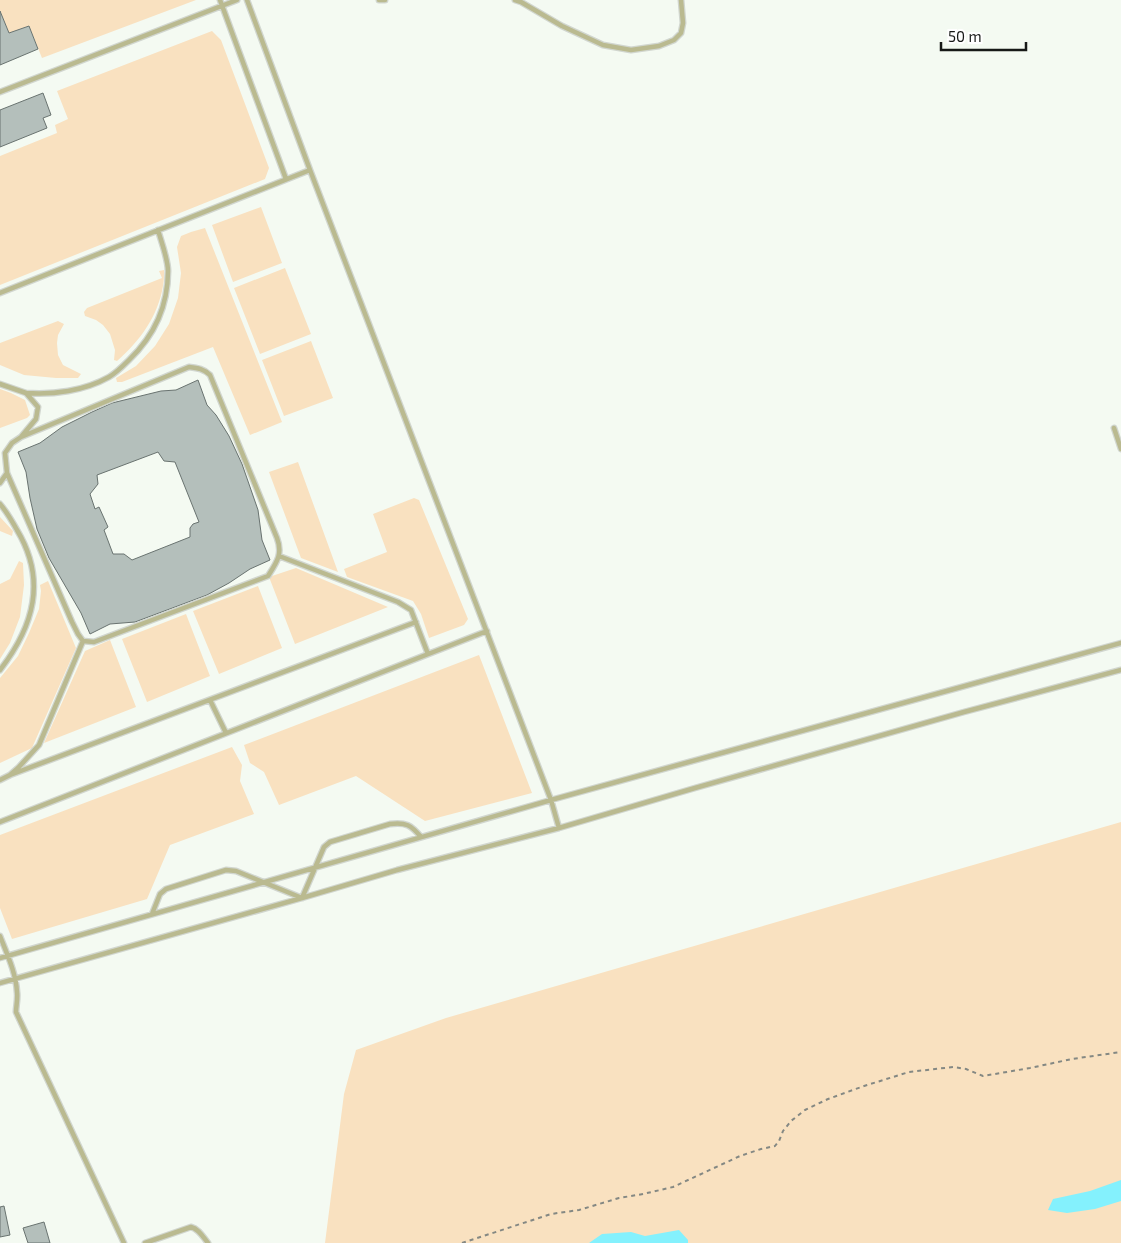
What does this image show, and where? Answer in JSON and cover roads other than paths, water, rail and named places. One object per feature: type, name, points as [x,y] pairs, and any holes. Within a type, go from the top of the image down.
[{"type":"lane","points":[[220,0],[286,179]]},
{"type":"lane","points":[[0,92],[237,0]]},
{"type":"lane","points":[[247,0],[551,800],[559,828]]},
{"type":"lane","points":[[379,0],[385,0]]},
{"type":"lane","points":[[515,0],[562,26],[603,45],[631,50],[659,46],[674,40],[681,33],[683,23],[681,0]]},
{"type":"lane","points":[[0,292],[310,170]]},
{"type":"lane","points":[[0,384],[26,393],[63,392],[110,377],[121,368],[144,344],[160,316],[166,300],[168,269],[158,230]]},
{"type":"lane","points":[[189,367],[197,368],[206,371],[210,375],[277,538],[280,546],[279,556],[268,576],[94,642],[83,641],[72,622],[7,473],[5,453],[12,443],[21,437],[189,367]]},
{"type":"lane","points":[[21,437],[36,419],[38,407],[26,393]]},
{"type":"lane","points":[[1114,428],[1121,449]]},
{"type":"lane","points":[[0,483],[7,473]]},
{"type":"lane","points":[[0,504],[7,511],[24,540],[32,562],[34,592],[29,619],[12,654],[0,670]]},
{"type":"lane","points":[[279,556],[398,602],[411,610],[428,654]]},
{"type":"lane","points":[[0,780],[416,622]]},
{"type":"lane","points":[[0,822],[487,631]]},
{"type":"lane","points":[[10,775],[39,745],[83,641]]},
{"type":"lane","points":[[0,958],[551,800],[1121,643]]},
{"type":"lane","points":[[0,983],[397,870],[559,828],[694,788],[1121,670]]},
{"type":"lane","points":[[210,700],[226,733]]},
{"type":"lane","points":[[302,898],[324,847],[330,842],[390,824],[400,823],[409,825],[421,837]]},
{"type":"lane","points":[[152,914],[160,894],[166,889],[226,870],[236,870],[302,898]]},
{"type":"lane","points":[[0,936],[8,956],[18,993],[16,1012],[124,1243]]},
{"type":"lane","points":[[145,1243],[192,1227],[208,1243]]},
{"type":"water","points":[[1121,1180],[1121,1201],[1095,1209],[1067,1213],[1048,1210],[1053,1199],[1090,1191]]},
{"type":"water","points":[[679,1230],[688,1240],[688,1243],[589,1243],[602,1234],[631,1232],[645,1236]]}]
